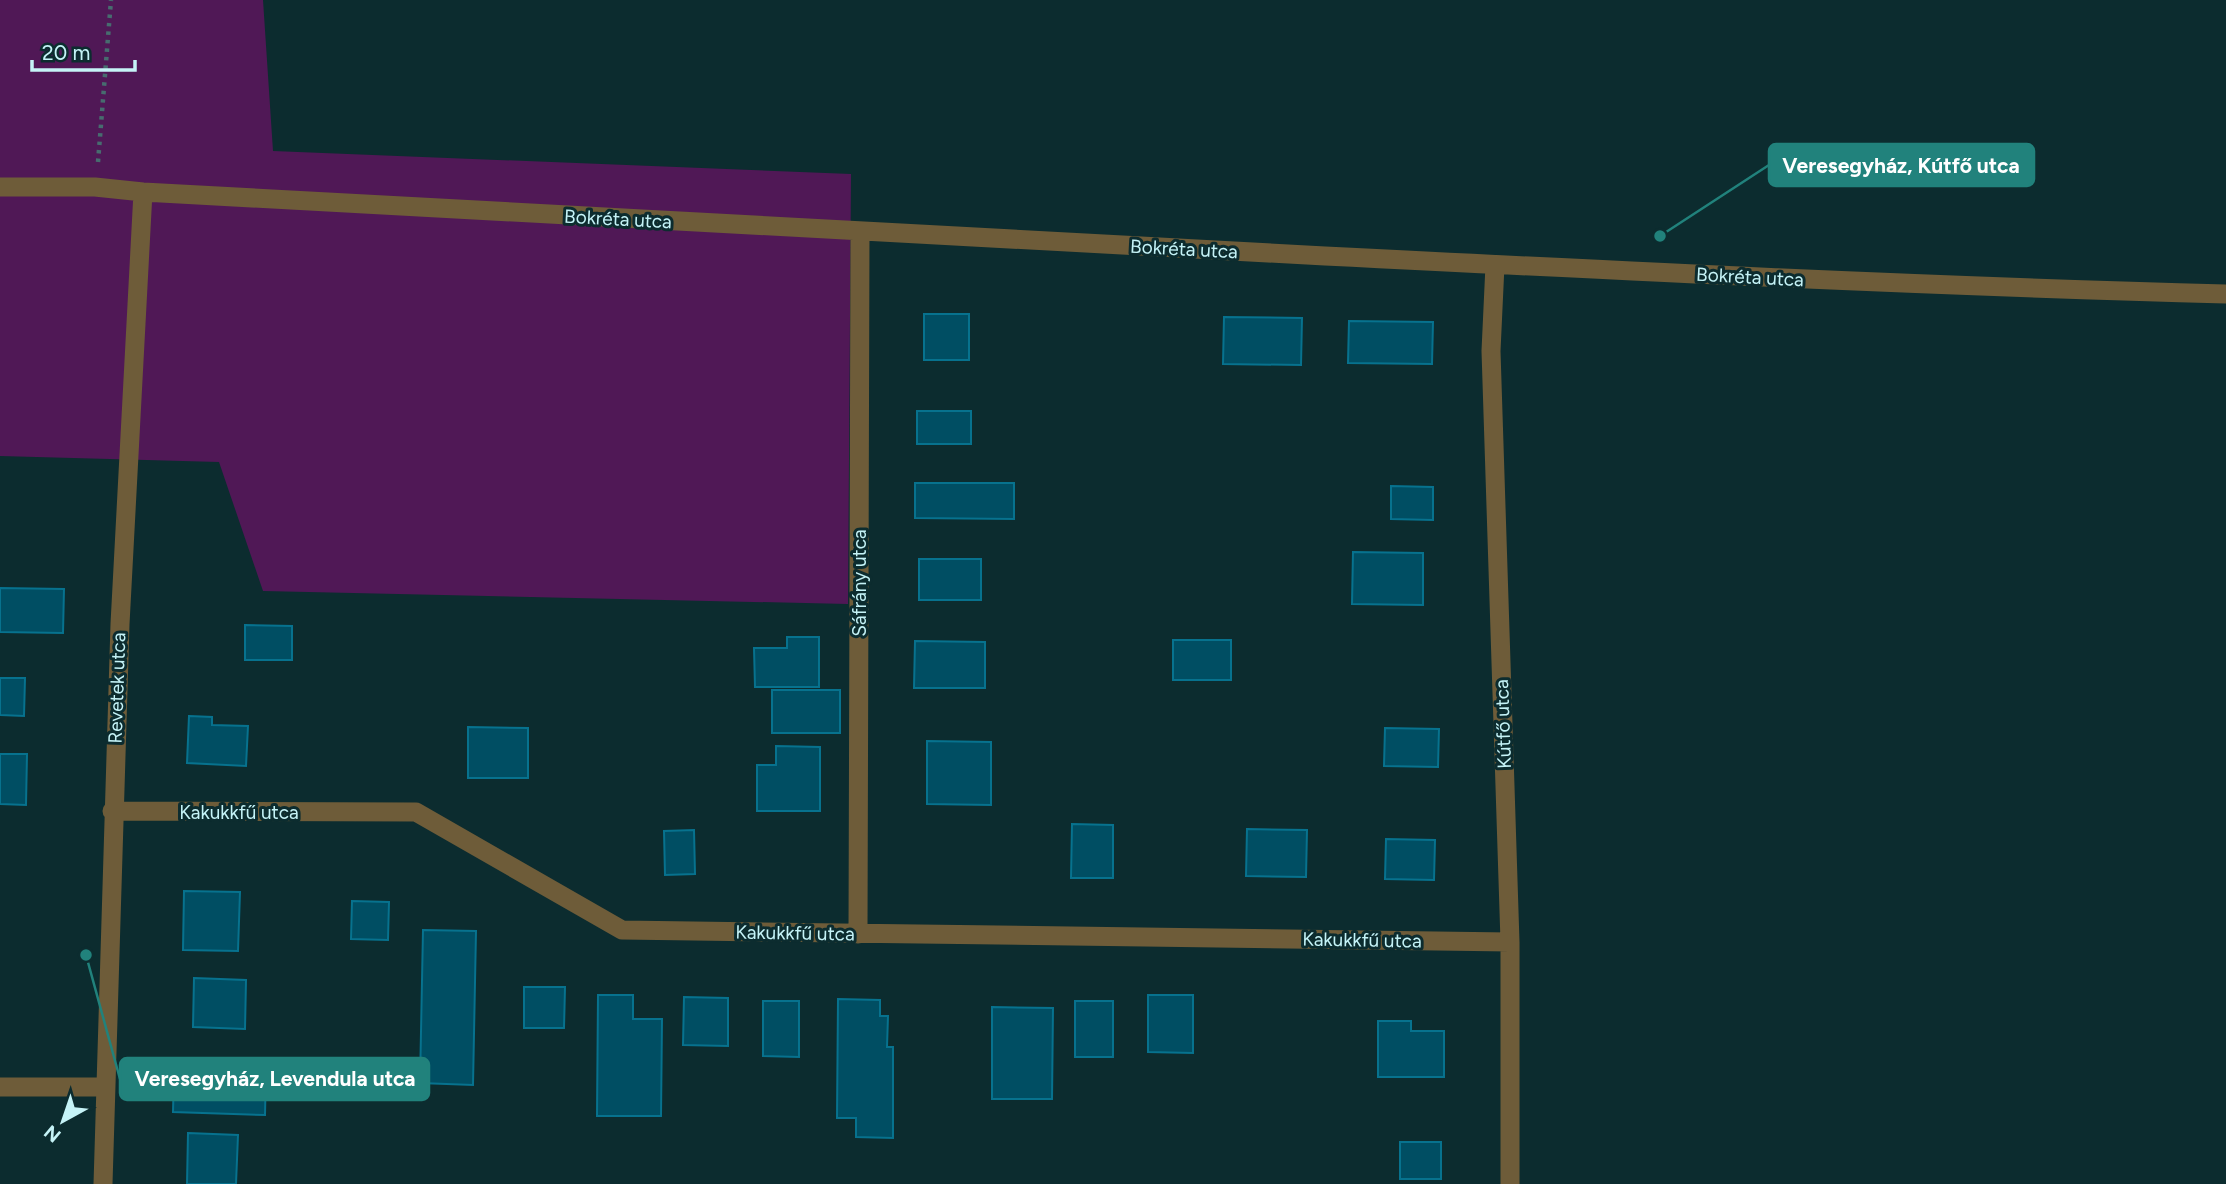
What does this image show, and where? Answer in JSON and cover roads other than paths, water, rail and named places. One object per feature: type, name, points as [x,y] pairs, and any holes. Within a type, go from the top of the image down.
[{"type":"street","name":"Bokréta utca","points":[[0,187],[96,187],[143,192],[860,232],[1495,265],[2004,288],[2226,294]]},
{"type":"street","name":"Revetek utca","points":[[103,1184],[120,624],[143,192]]},
{"type":"street","name":"Sáfrány utca","points":[[858,934],[860,232]]},
{"type":"street","name":"Kútfő utca","points":[[1495,265],[1491,351],[1510,942],[1510,1184]]},
{"type":"street","name":"Kakukkfű utca","points":[[113,811],[416,812],[622,930],[1510,942]]},
{"type":"street","points":[[0,1087],[105,1087]]},
{"type":"place","name":"Veresegyház, Kútfő utca","points":[[1660,236]]},
{"type":"place","name":"Veresegyház, Levendula utca","points":[[86,955]]}]
